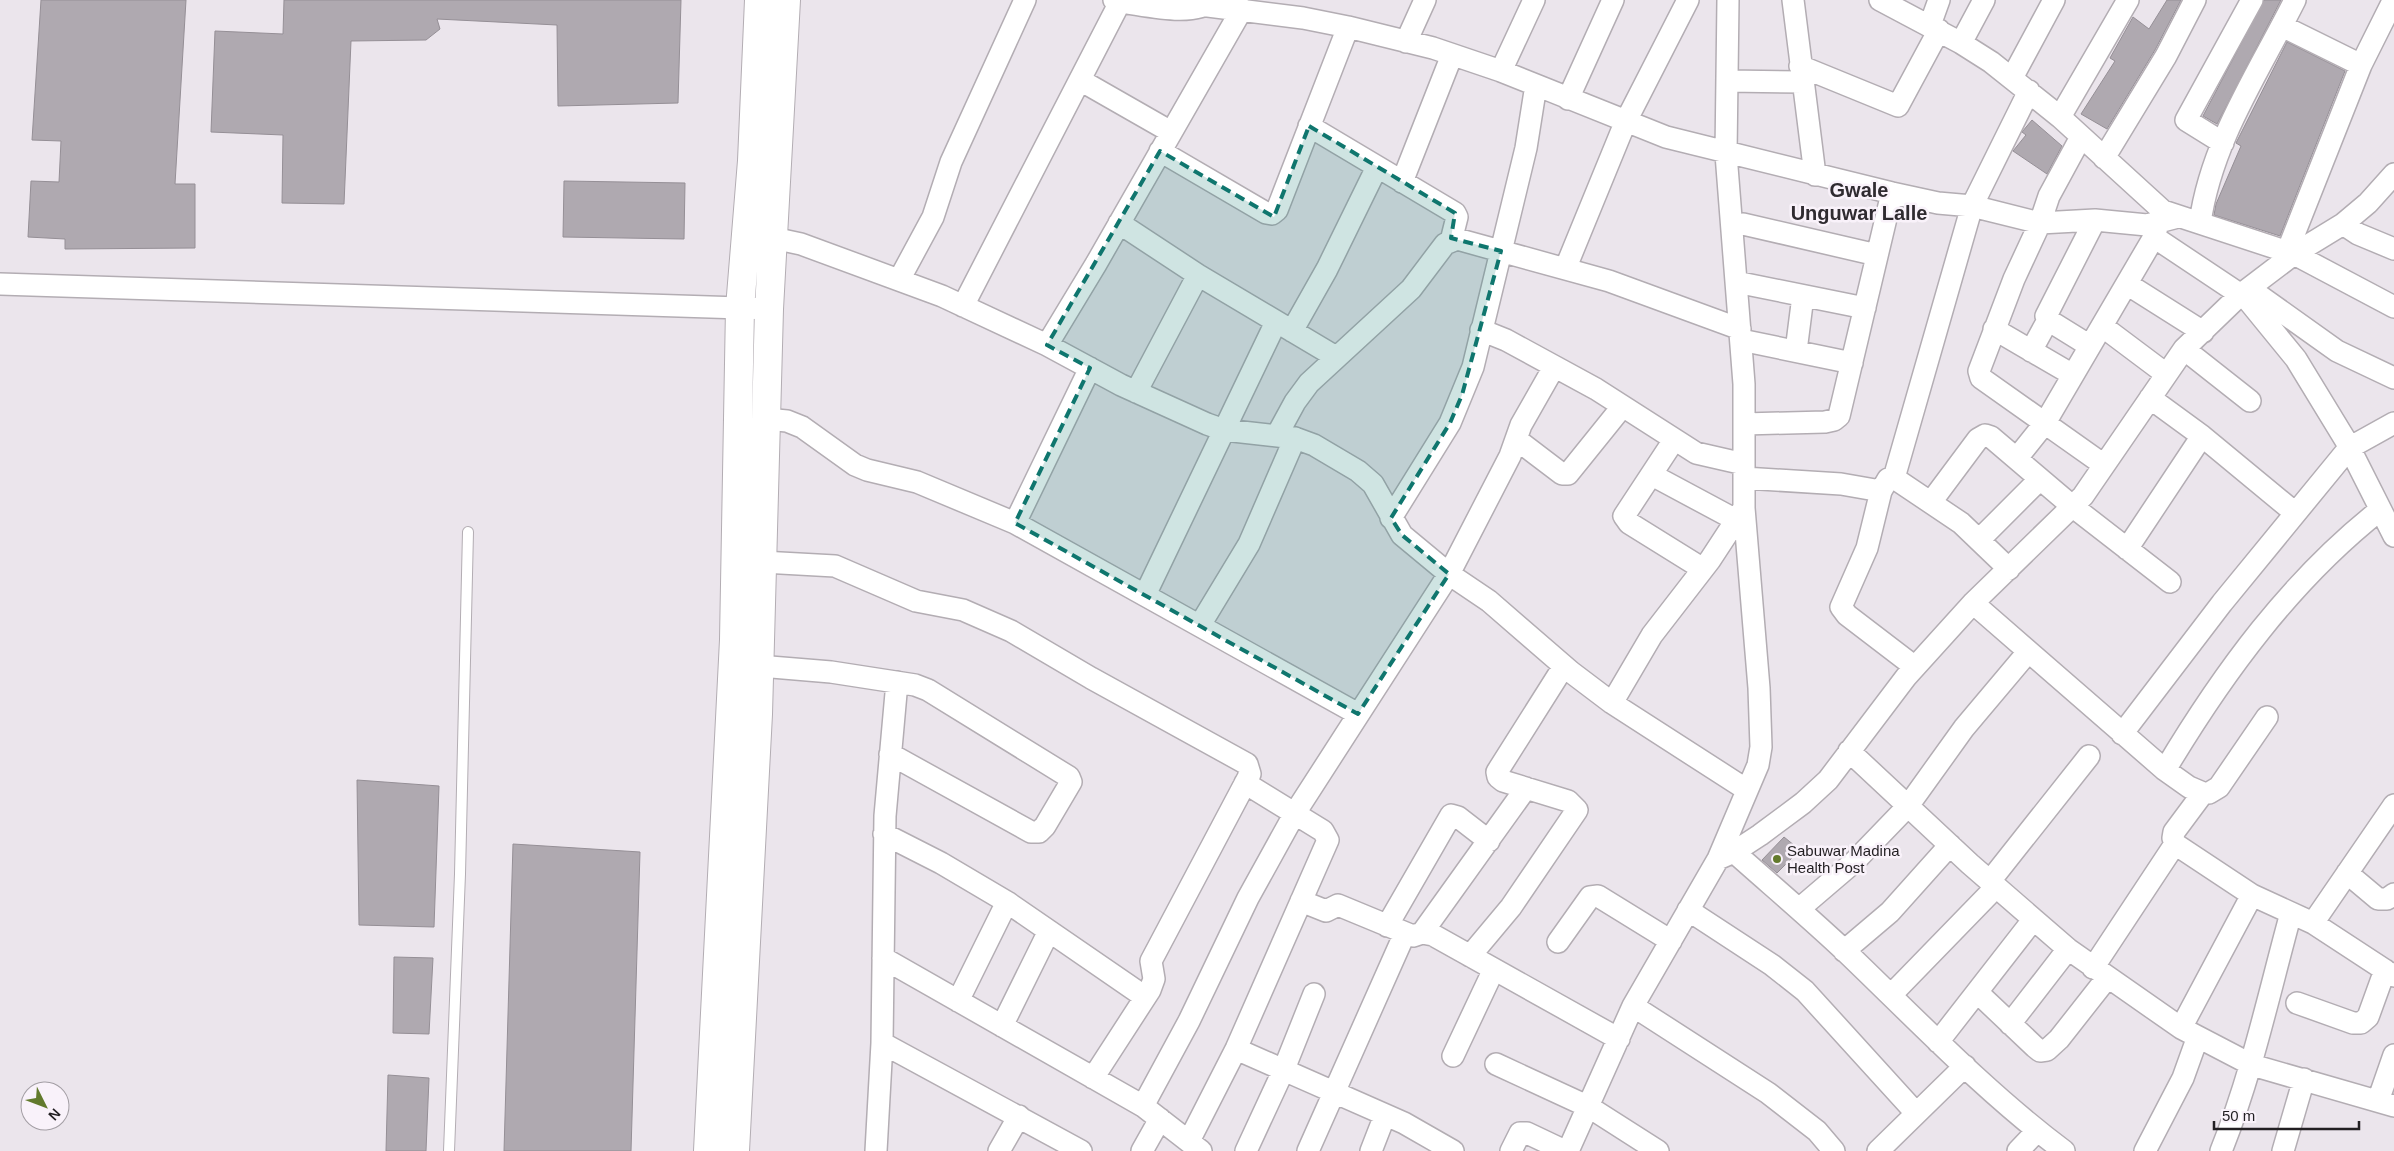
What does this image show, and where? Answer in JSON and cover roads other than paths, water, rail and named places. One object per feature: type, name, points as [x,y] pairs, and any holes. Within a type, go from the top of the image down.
[{"type":"main road","points":[[708,1151],[734,640],[740,308],[752,161],[759,0]]},
{"type":"main road","points":[[735,1151],[759,666],[769,309],[786,0]]},
{"type":"street","points":[[899,280],[933,217],[950,162],[1025,0]]},
{"type":"street","points":[[1406,42],[1425,0]]},
{"type":"street","points":[[1501,71],[1534,0]]},
{"type":"street","points":[[1568,100],[1613,0]]},
{"type":"street","points":[[1566,268],[1625,123],[1688,0]]},
{"type":"street","points":[[1568,1151],[1633,1006],[1688,910],[1726,856],[1747,790],[1758,765],[1761,747],[1759,688],[1740,514],[1744,471],[1744,424],[1740,334],[1726,154],[1728,0]]},
{"type":"street","points":[[1793,0],[1815,175]]},
{"type":"street","points":[[1880,0],[1961,43],[2012,78],[2060,117],[2163,211],[2163,226],[2045,423],[2016,458]]},
{"type":"street","points":[[1726,81],[1801,74],[1898,106],[1935,28],[1939,0]]},
{"type":"street","points":[[1961,43],[1984,0]]},
{"type":"street","points":[[2012,78],[2054,0]]},
{"type":"street","points":[[2060,117],[2128,0]]},
{"type":"street","points":[[2104,158],[2166,56],[2194,0]]},
{"type":"street","points":[[2223,143],[2186,120],[2252,0]]},
{"type":"street","points":[[2200,223],[2203,198],[2212,167],[2248,89],[2295,0]]},
{"type":"street","points":[[964,306],[1080,80],[1118,1],[1190,10],[1211,3],[1242,9],[1285,8],[1452,55],[1501,71],[1625,123],[1666,137],[1726,154],[1938,203],[1972,206],[2040,223],[2095,220],[2163,226],[2200,223],[2290,253],[2394,307]]},
{"type":"street","points":[[2290,253],[2361,66],[2393,1]]},
{"type":"street","points":[[1047,345],[1242,9]]},
{"type":"street","points":[[2282,26],[2361,66]]},
{"type":"street","points":[[1160,151],[1266,213],[1272,214],[1276,210],[1348,27]]},
{"type":"street","points":[[1402,182],[1452,55]]},
{"type":"street","points":[[1080,80],[1171,132]]},
{"type":"street","points":[[1391,518],[1450,423],[1473,367],[1480,330],[1526,148],[1536,85]]},
{"type":"street","points":[[1915,667],[1847,615],[1841,607],[1868,548],[1972,206],[2029,91]]},
{"type":"street","points":[[1309,126],[1454,213],[1457,217],[1450,241]]},
{"type":"street","points":[[2081,137],[2049,196],[2040,223],[2014,279],[1980,367],[1981,378],[2104,465]]},
{"type":"street","points":[[1145,595],[1224,430],[1284,327],[1327,269],[1377,167]]},
{"type":"street","points":[[1726,856],[1803,803],[1828,780],[1915,667],[1973,603],[2082,496],[2184,349],[2244,297],[2290,253],[2344,224],[2394,174]]},
{"type":"street","points":[[1744,424],[1825,422],[1834,420],[1839,416],[1892,193]]},
{"type":"street","points":[[2031,351],[2048,320],[2048,310],[2095,220]]},
{"type":"street","points":[[1119,223],[1198,275],[1336,357]]},
{"type":"street","points":[[1743,224],[1877,255]]},
{"type":"street","points":[[2344,224],[2358,234],[2394,249]]},
{"type":"street","points":[[2163,226],[2244,297],[2296,359],[2350,448],[2394,536]]},
{"type":"street","points":[[773,238],[801,244],[964,306],[1047,345],[1136,392],[1207,424],[1224,430],[1286,437],[1314,445],[1358,471],[1373,484],[1402,535],[1449,574],[1489,601],[1564,666],[1612,703],[1747,790]]},
{"type":"street","points":[[1200,626],[1248,544],[1286,437],[1295,402],[1309,383],[1411,289],[1445,244],[1450,241],[1457,239],[1566,268],[1609,281],[1740,334],[1796,351],[1852,362]]},
{"type":"street","points":[[1136,392],[1198,275]]},
{"type":"street","points":[[1736,282],[1864,308]]},
{"type":"street","points":[[0,284],[769,309]]},
{"type":"street","points":[[2127,284],[2202,332]]},
{"type":"street","points":[[2244,297],[2257,294],[2337,351],[2394,378]]},
{"type":"street","points":[[1796,351],[1804,296]]},
{"type":"street","points":[[2048,320],[2090,346]]},
{"type":"street","points":[[2102,326],[2166,374]]},
{"type":"street","points":[[1994,329],[2073,375]]},
{"type":"street","points":[[1480,330],[1506,340],[1554,366],[1696,453],[1744,471],[1841,484],[1888,485],[1931,502],[1980,539],[2009,569]]},
{"type":"street","points":[[2184,349],[2250,401]]},
{"type":"street","points":[[1142,1151],[1151,1112],[1189,1021],[1248,898],[1295,813],[1449,574],[1510,456],[1521,424],[1554,366]]},
{"type":"street","points":[[1015,523],[1090,368]]},
{"type":"street","points":[[2150,398],[2202,436],[2294,512]]},
{"type":"street","points":[[1516,439],[1562,474],[1568,474],[1622,407]]},
{"type":"street","points":[[766,419],[786,421],[802,427],[855,465],[867,470],[917,482],[1015,523],[1358,714]]},
{"type":"street","points":[[2122,734],[2294,512],[2350,448],[2394,423]]},
{"type":"street","points":[[1931,502],[1978,439],[1985,435],[1991,436],[2072,506],[2170,582]]},
{"type":"street","points":[[2127,549],[2202,436]]},
{"type":"street","points":[[1674,440],[1624,516],[1626,521],[1703,569]]},
{"type":"street","points":[[1652,475],[1740,514]]},
{"type":"street","points":[[1980,539],[2040,479]]},
{"type":"street","points":[[2165,770],[2202,708],[2266,622],[2344,538],[2380,510]]},
{"type":"street","points":[[1612,703],[1652,635],[1703,569],[1740,514]]},
{"type":"street","points":[[762,562],[835,566],[916,601],[962,610],[1011,631],[1091,678],[1247,764],[1250,774],[1151,961],[1154,979],[1145,997],[1093,1078]]},
{"type":"street","points":[[1973,603],[2165,770],[2189,787],[2203,793],[2209,793],[2219,787],[2267,717]]},
{"type":"street","points":[[1799,909],[1854,862],[1908,806],[1964,728],[2028,652]]},
{"type":"street","points":[[759,666],[831,672],[916,684],[1069,777],[1071,782],[1044,826],[1039,832],[1031,832],[890,754]]},
{"type":"street","points":[[1470,956],[1511,907],[1576,810],[1568,801],[1503,782],[1498,777],[1497,772],[1564,666]]},
{"type":"street","points":[[879,1150],[884,834],[897,682]]},
{"type":"street","points":[[1849,751],[2033,920],[2100,973],[2189,1033],[2252,1065],[2386,1103],[2394,1055]]},
{"type":"street","points":[[1890,995],[1993,884],[2089,756]]},
{"type":"street","points":[[883,958],[1151,1112],[1195,1146],[1328,840],[1322,831],[1245,784]]},
{"type":"street","points":[[1405,930],[1489,841],[1526,788]]},
{"type":"street","points":[[2203,793],[2174,832],[2175,844],[2252,895],[2313,923],[2390,973],[2368,1017],[2361,1023],[2353,1024],[2296,1003]]},
{"type":"street","points":[[2313,923],[2394,805]]},
{"type":"street","points":[[1308,1151],[1405,930],[1451,815],[1458,817],[1489,841]]},
{"type":"street","points":[[884,834],[941,862],[1007,902],[1145,997]]},
{"type":"street","points":[[1976,992],[2035,1047],[2040,1051],[2047,1050],[2100,973],[2175,844]]},
{"type":"street","points":[[1844,951],[1890,912],[1950,845]]},
{"type":"street","points":[[1726,856],[1799,909],[1938,1042],[2037,1131],[2064,1151]]},
{"type":"street","points":[[2347,873],[2378,898],[2387,900],[2394,894]]},
{"type":"street","points":[[2145,1151],[2183,1078],[2189,1033],[2252,895]]},
{"type":"street","points":[[1558,942],[1590,897],[1598,896],[1671,941]]},
{"type":"street","points":[[1301,901],[1326,911],[1338,905],[1405,930],[1433,935],[1619,1039]]},
{"type":"street","points":[[958,1001],[1007,902]]},
{"type":"street","points":[[1688,910],[1772,965],[1805,991],[1916,1113]]},
{"type":"street","points":[[2221,1151],[2252,1065],[2260,1026],[2291,913]]},
{"type":"street","points":[[1938,1042],[2033,920]]},
{"type":"street","points":[[1002,1026],[1050,931]]},
{"type":"street","points":[[2010,1024],[2068,949]]},
{"type":"street","points":[[1453,1056],[1494,969]]},
{"type":"street","points":[[1246,1151],[1284,1069],[1314,994]]},
{"type":"street","points":[[1633,1006],[1768,1093],[1817,1132],[1834,1151]]},
{"type":"street","points":[[882,1043],[1019,1116],[1077,1150]]},
{"type":"street","points":[[1236,1049],[1334,1090],[1453,1151]]},
{"type":"street","points":[[1496,1064],[1589,1107],[1658,1151]]},
{"type":"street","points":[[1878,1151],[1965,1066]]},
{"type":"street","points":[[2283,1151],[2304,1079]]},
{"type":"street","points":[[1370,1151],[1385,1115]]},
{"type":"street","points":[[999,1151],[1019,1116]]},
{"type":"street","points":[[2018,1151],[2037,1131]]},
{"type":"street","points":[[1511,1151],[1520,1133],[1527,1133],[1565,1151]]},
{"type":"lane","points":[[449,1151],[460,874],[468,532]]},
{"type":"place","name":"Sabuwar Madina Health Post","points":[[1777,859]]},
{"type":"district","name":"Gwale Unguwar Lalle","points":[[1859,202]]}]
